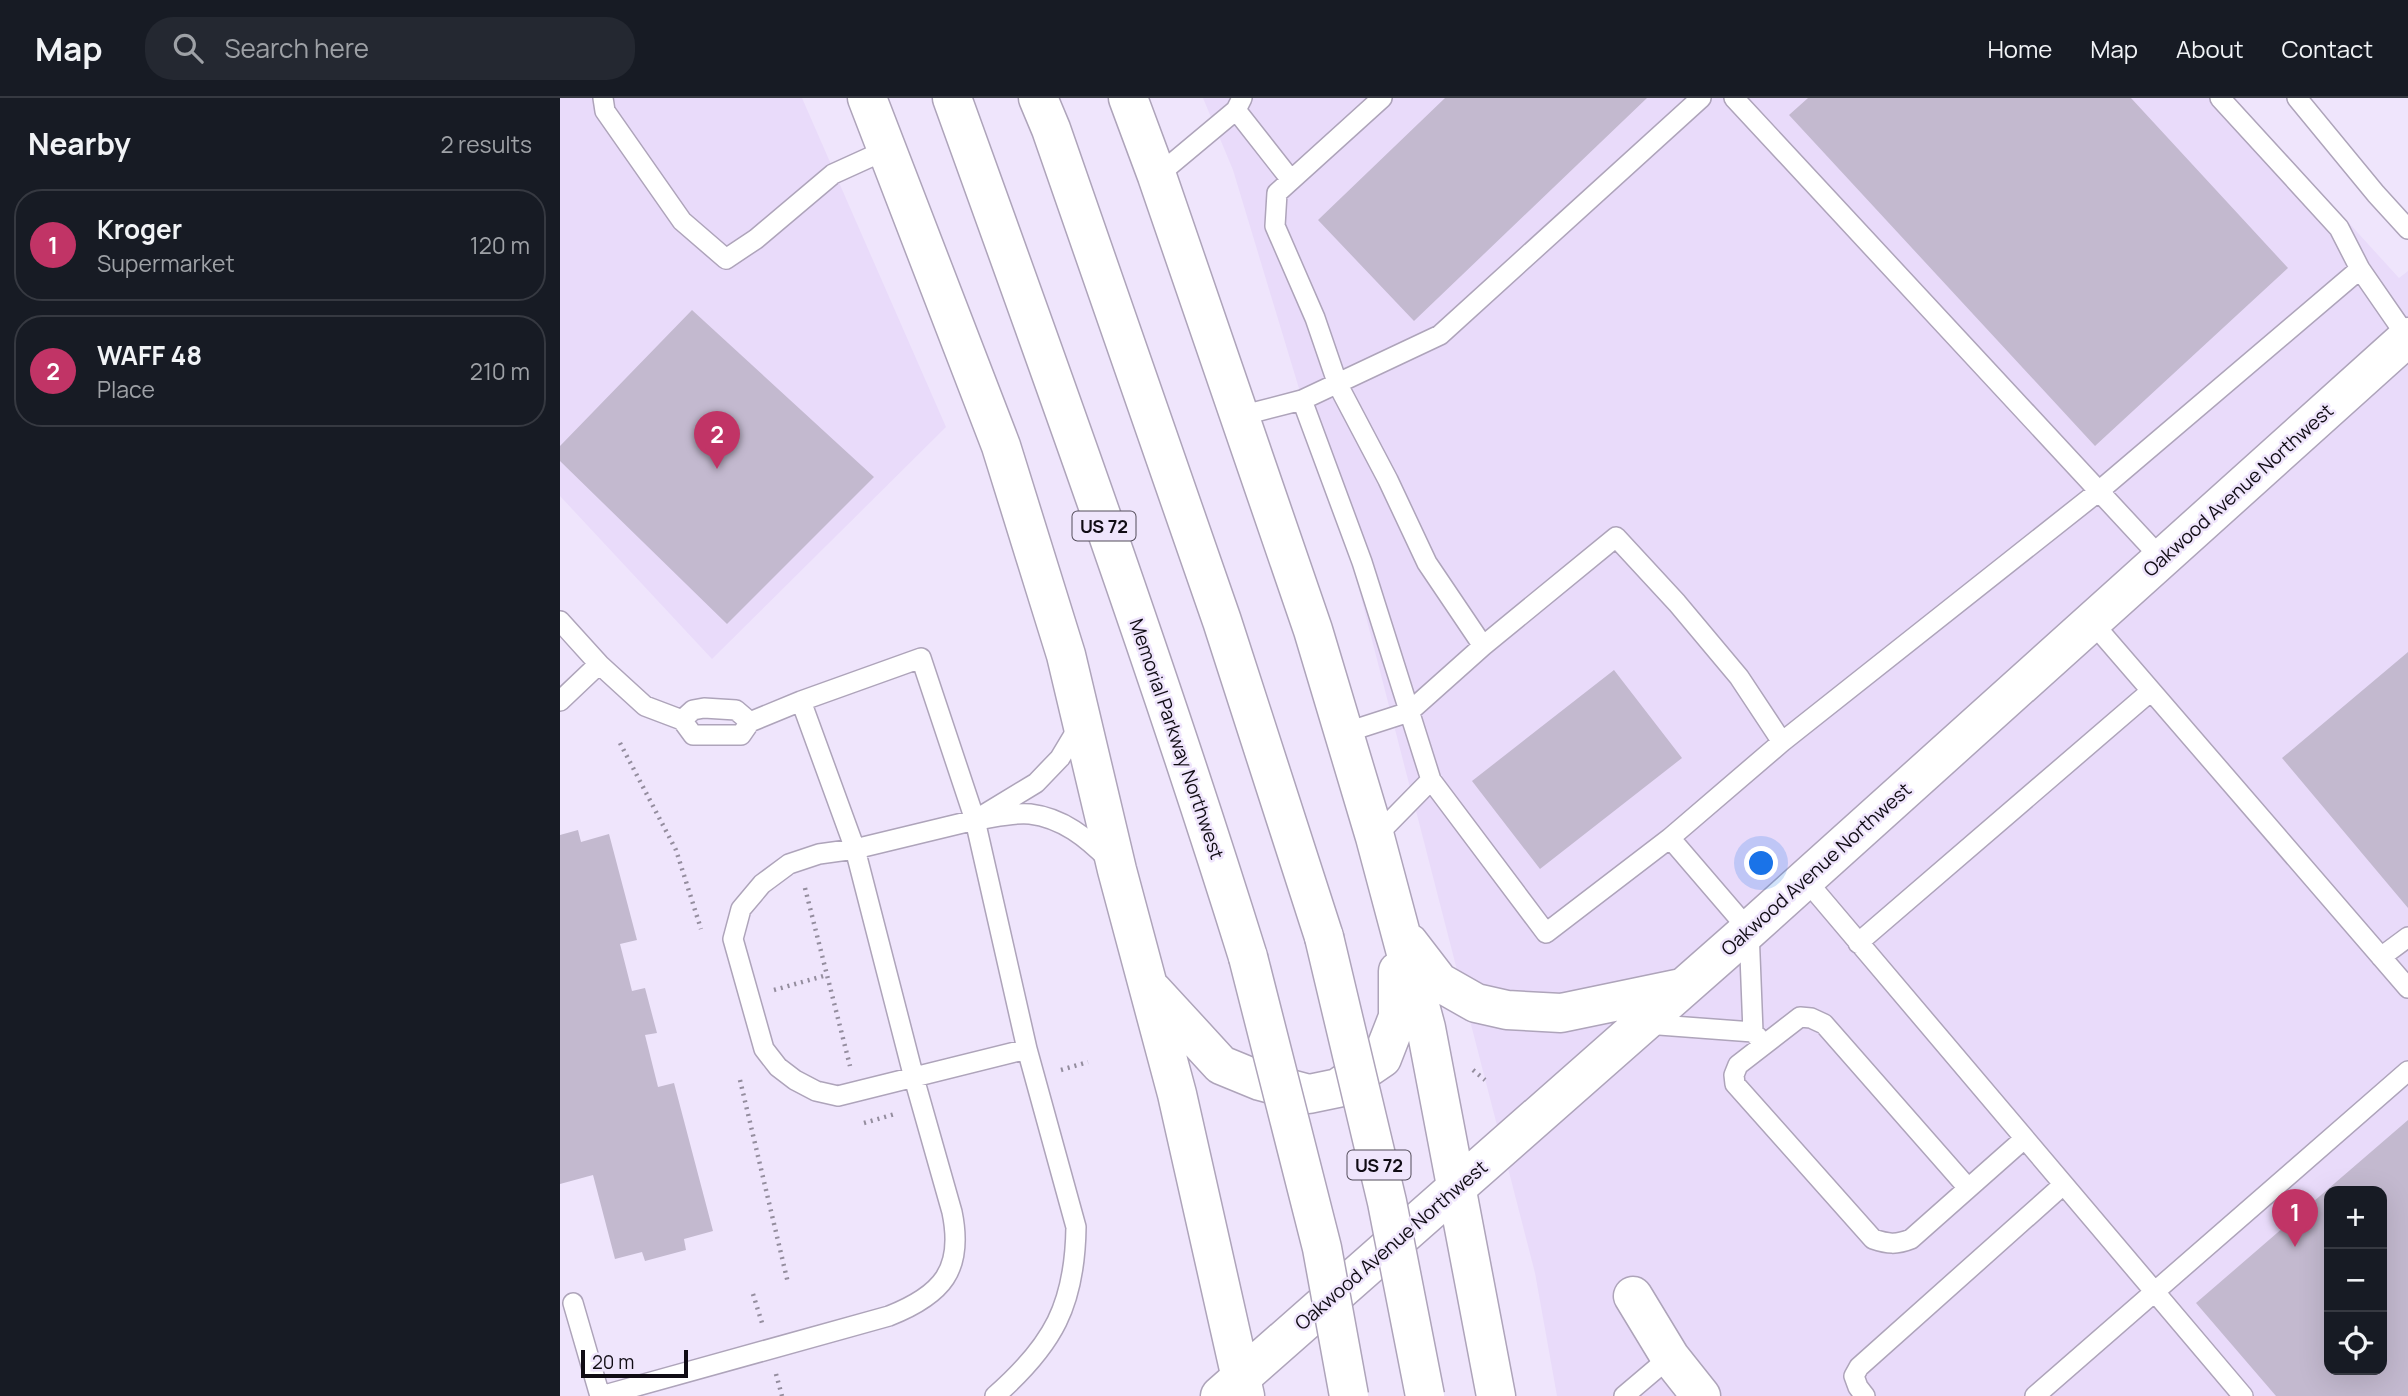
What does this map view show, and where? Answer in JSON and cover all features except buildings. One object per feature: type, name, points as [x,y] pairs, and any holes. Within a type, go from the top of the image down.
[{"type":"main road","points":[[867,98],[1002,446],[1066,655],[1117,870],[1177,1094],[1235,1390]]},
{"type":"main road","name":"Memorial Parkway Northwest","points":[[952,98],[1073,433],[1193,781],[1248,957],[1322,1248],[1349,1396]]},
{"type":"main road","name":"US 72","points":[[1038,98],[1180,496],[1324,937],[1387,1202],[1425,1396]]},
{"type":"main road","points":[[1128,98],[1313,630],[1375,837],[1426,1028],[1496,1396]]},
{"type":"main road","name":"Oakwood Avenue Northwest","points":[[1235,1390],[2408,337]]},
{"type":"main road","points":[[1149,986],[1221,1065],[1260,1081],[1309,1094],[1338,1088],[1382,1058],[1398,1017],[1399,930]]},
{"type":"main road","points":[[1399,930],[1439,982],[1476,1003],[1507,1010],[1561,1013],[1683,987]]},
{"type":"main road","points":[[1633,1296],[1670,1357],[1701,1396]]},
{"type":"lane","points":[[603,98],[605,111],[682,222],[726,258],[756,239],[833,174],[888,149]]},
{"type":"lane","points":[[1382,98],[1277,193],[1276,226],[1315,317],[1338,385],[1388,480],[1427,563],[1483,646]]},
{"type":"lane","points":[[1240,416],[1302,400],[1440,335],[1701,98]]},
{"type":"lane","points":[[1734,98],[2161,558]]},
{"type":"lane","points":[[2220,98],[2339,228],[2360,270],[2408,337]]},
{"type":"lane","points":[[2297,98],[2405,219]]},
{"type":"lane","points":[[1157,176],[1239,104],[1291,180]]},
{"type":"lane","points":[[1302,400],[1362,562],[1431,780],[1546,933],[1670,838],[1782,742],[2099,491],[2360,270]]},
{"type":"lane","points":[[1344,733],[1409,712],[1483,646],[1616,537],[1677,603],[1739,677],[1782,742]]},
{"type":"lane","points":[[560,621],[599,664],[645,706],[682,720],[693,735],[741,735],[750,722],[922,658],[975,820],[1027,1049],[1076,1227],[1076,1253],[1061,1316],[1042,1349],[995,1396]]},
{"type":"lane","points":[[2091,621],[2408,988]]},
{"type":"lane","points":[[560,701],[599,664]]},
{"type":"lane","points":[[1858,943],[2151,691]]},
{"type":"lane","points":[[573,1303],[600,1396],[889,1316],[916,1305],[936,1291],[948,1272],[955,1253],[956,1231],[855,849],[801,701]]},
{"type":"lane","points":[[682,720],[693,710],[704,708],[736,710],[750,722]]},
{"type":"lane","points":[[975,820],[1036,783],[1060,758],[1082,722]]},
{"type":"lane","points":[[1375,837],[1431,780]]},
{"type":"lane","points":[[1027,1049],[838,1096],[816,1091],[778,1067],[764,1049],[733,939],[741,909],[762,884],[789,864],[819,853],[855,849],[975,820],[1029,814],[1065,824],[1088,839],[1117,870]]},
{"type":"lane","points":[[1670,838],[1749,930],[1758,1038]]},
{"type":"lane","points":[[1805,879],[2243,1396]]},
{"type":"lane","points":[[2381,957],[2408,937]]},
{"type":"lane","points":[[1968,1188],[1824,1024],[1811,1018],[1800,1017],[1758,1038],[1738,1065],[1734,1075],[1735,1084],[1873,1239],[1886,1244],[1898,1244],[1911,1239],[2024,1139]]},
{"type":"lane","points":[[1641,1024],[1758,1038]]},
{"type":"lane","points":[[2035,1396],[2408,1071]]},
{"type":"lane","points":[[1865,1396],[1854,1376],[1859,1367],[2063,1185]]},
{"type":"lane","points":[[1624,1396],[1670,1357]]},
{"type":"path","points":[[620,743],[676,850],[701,929]]},
{"type":"path","points":[[804,884],[851,1069]]},
{"type":"path","points":[[764,993],[827,975]]},
{"type":"path","points":[[1057,1071],[1088,1062]]},
{"type":"path","points":[[740,1080],[788,1283]]},
{"type":"path","points":[[864,1123],[896,1114]]},
{"type":"path","points":[[753,1294],[763,1326]]},
{"type":"path","points":[[775,1370],[782,1396]]},
{"type":"shaded area","points":[[560,98],[802,98],[946,427],[712,659],[560,496]]},
{"type":"shaded area","points":[[1203,98],[2235,98],[2399,278],[2408,271],[2408,1396],[1557,1396],[1535,1273],[1355,574],[1233,170]]},
{"type":"place","name":"WAFF 48","points":[[717,469]]},
{"type":"place","name":"Kroger","points":[[2295,1247]]}]
